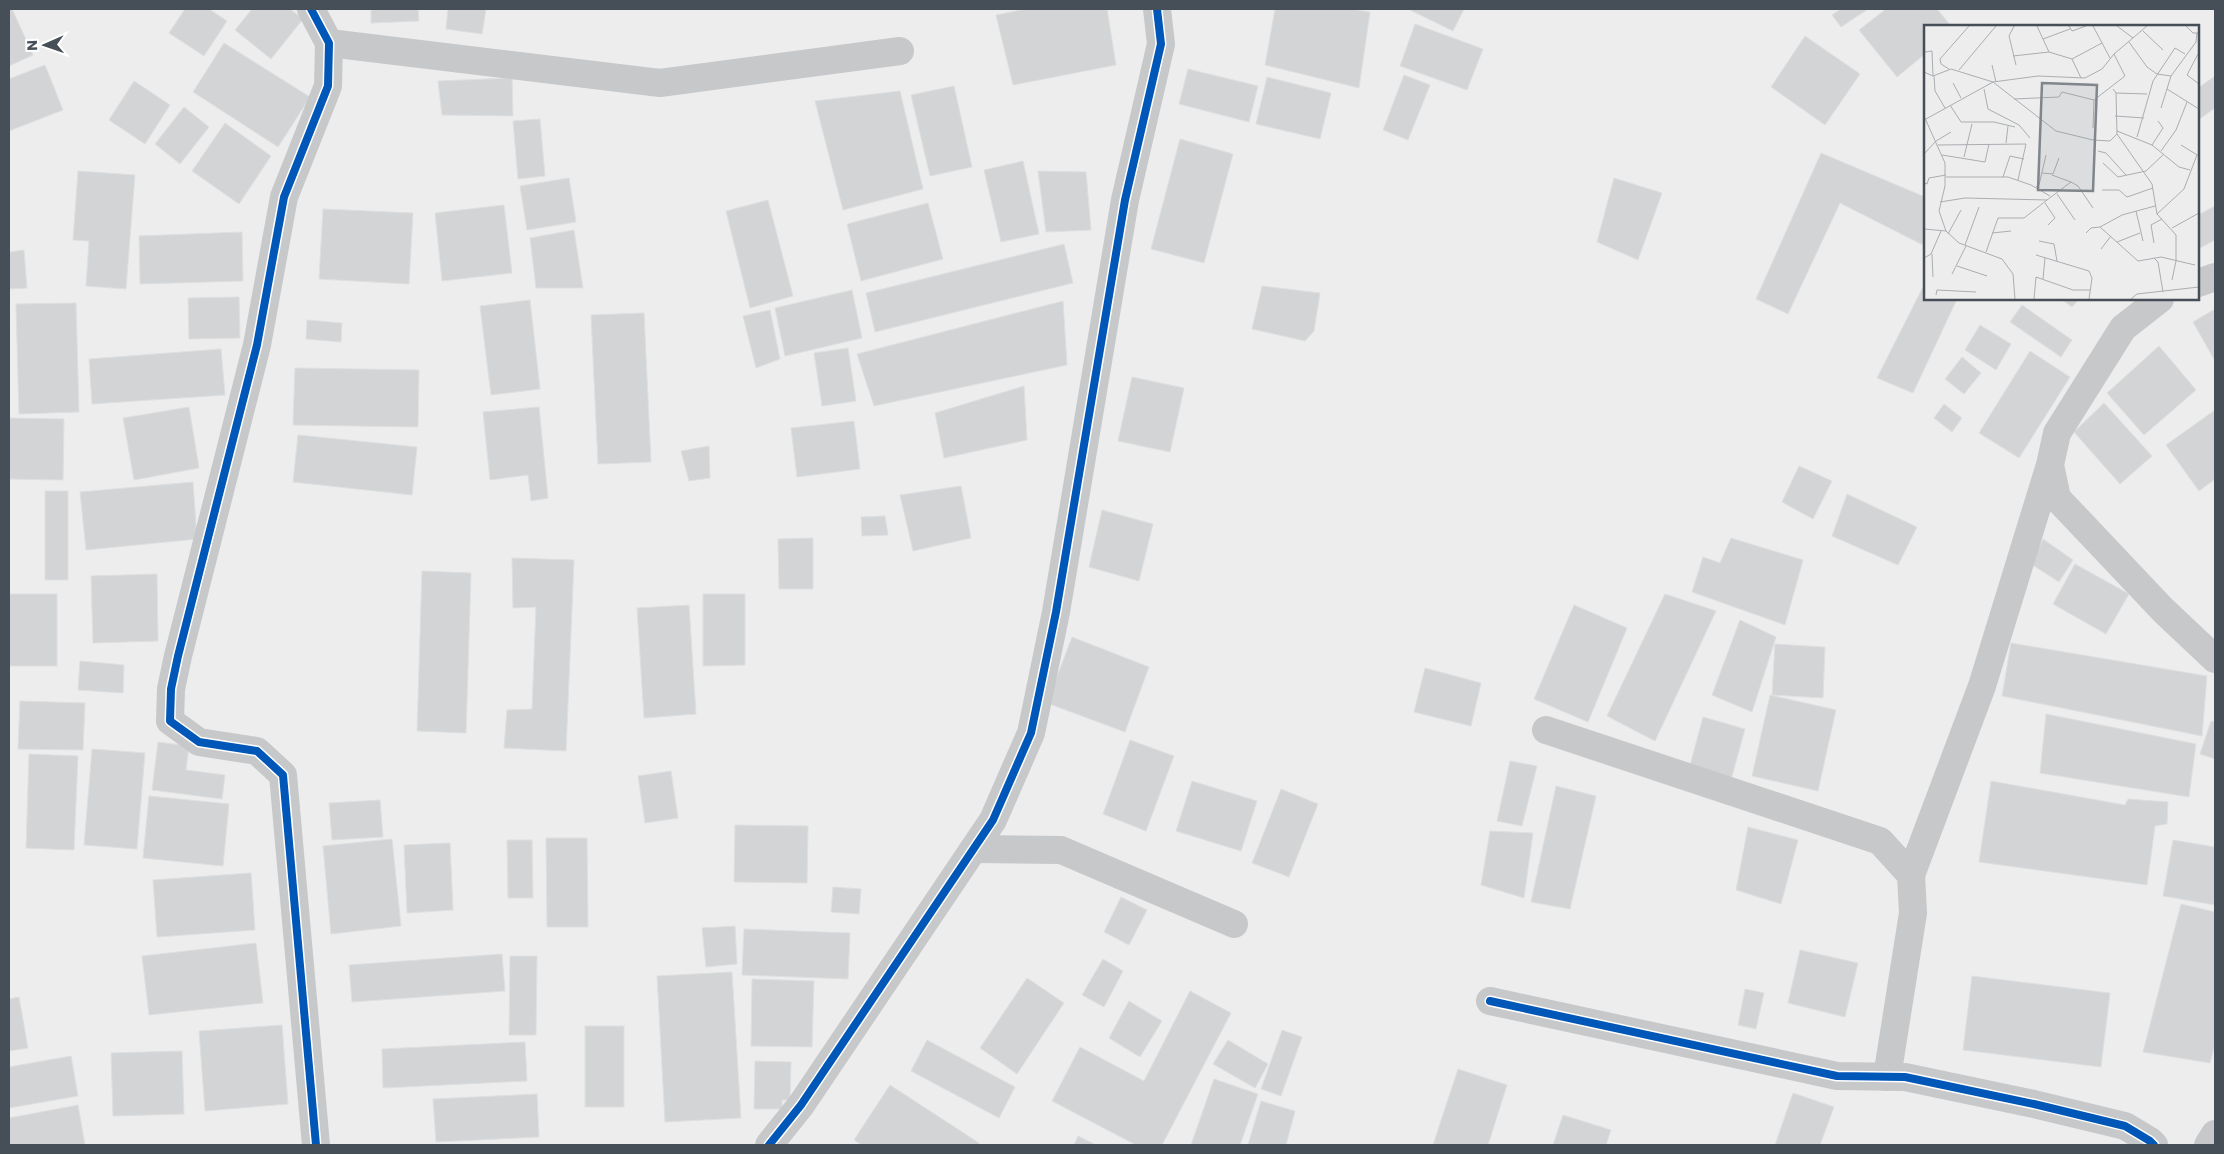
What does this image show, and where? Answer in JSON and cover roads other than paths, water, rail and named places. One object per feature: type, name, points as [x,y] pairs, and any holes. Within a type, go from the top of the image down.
[{"type":"street","points":[[311,9],[329,43],[328,86],[284,197],[257,345],[178,656],[172,689],[170,721],[199,742],[257,751],[283,775],[316,1145]]},
{"type":"street","points":[[770,1145],[801,1105],[993,820],[1031,733],[1056,612],[1126,200],[1161,44],[1157,9]]},
{"type":"street","points":[[329,43],[660,82],[900,51]]},
{"type":"street","points":[[2199,284],[2215,277]]},
{"type":"street","points":[[1887,1077],[1913,913],[1910,875],[1982,686],[2050,465],[2057,433],[2123,328],[2159,300]]},
{"type":"street","points":[[2050,465],[2057,498],[2163,610],[2215,659]]},
{"type":"street","points":[[1546,730],[1880,841],[1910,875]]},
{"type":"street","points":[[974,849],[1061,850],[1234,924]]},
{"type":"street","points":[[1490,1001],[1837,1076],[1914,1079],[2125,1126],[2154,1145]]},
{"type":"street","points":[[2208,1145],[2215,1134]]}]
